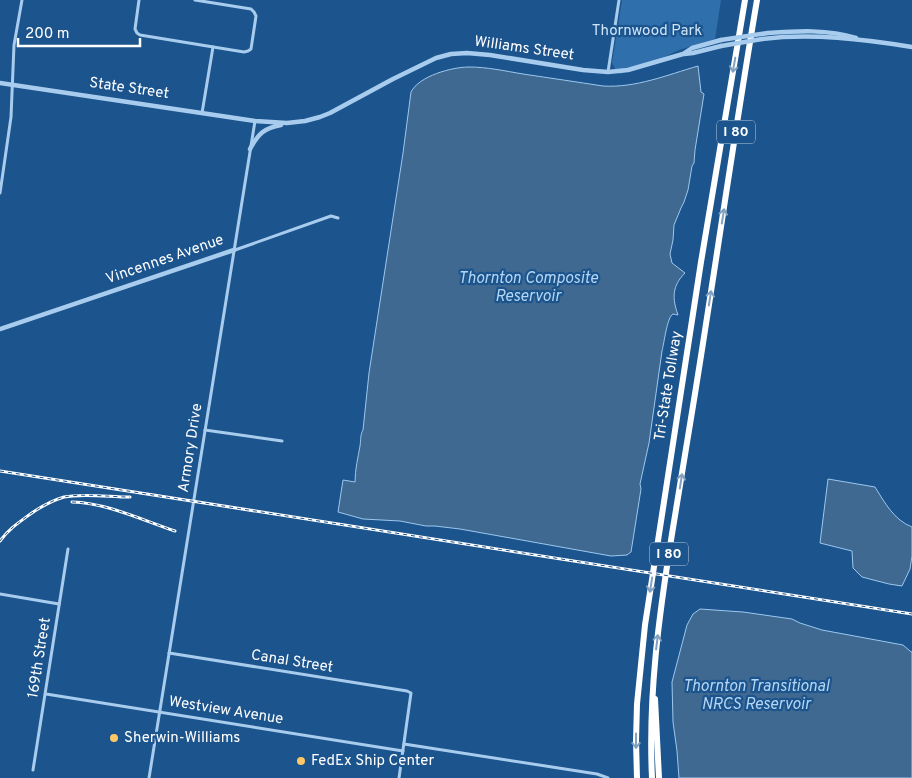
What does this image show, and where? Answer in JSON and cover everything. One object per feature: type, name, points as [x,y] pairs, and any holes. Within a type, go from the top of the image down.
[{"type":"highway","name":"Tri-State Tollway","points":[[637,778],[637,704],[643,642],[690,329],[745,0]]},
{"type":"highway","name":"Tri-State Tollway","points":[[652,778],[651,730],[654,664],[668,560],[757,0]]},
{"type":"highway","points":[[654,664],[659,778]]},
{"type":"street","points":[[0,193],[11,117],[14,45],[22,0]]},
{"type":"street","points":[[139,0],[135,29],[136,34],[140,36],[244,52],[251,49],[256,16],[251,9],[195,0]]},
{"type":"street","points":[[608,72],[619,0]]},
{"type":"street","name":"Williams Street","points":[[255,121],[287,123],[305,121],[330,113],[436,58],[451,54],[490,55],[582,70],[608,72],[628,70],[683,54],[692,48],[768,33],[818,32],[847,35],[860,39]]},
{"type":"street","name":"Williams Street","points":[[721,43],[795,36],[860,39],[912,47]]},
{"type":"street","points":[[202,113],[213,47]]},
{"type":"street","name":"State Street","points":[[0,83],[255,121]]},
{"type":"street","name":"Armory Drive","points":[[150,778],[255,121]]},
{"type":"street","points":[[250,149],[260,134],[268,128],[287,123]]},
{"type":"street","name":"Vincennes Avenue","points":[[0,329],[331,216],[338,218]]},
{"type":"street","points":[[205,430],[282,441]]},
{"type":"street","name":"169th Street","points":[[33,770],[68,549]]},
{"type":"street","points":[[0,594],[59,604]]},
{"type":"street","name":"Canal Street","points":[[169,653],[407,691],[411,693],[404,744]]},
{"type":"street","name":"Westview Avenue","points":[[46,694],[403,751]]},
{"type":"street","points":[[398,778],[404,744],[597,774],[608,778]]},
{"type":"green space","name":"Thornwood Park","points":[[622,0],[721,0],[715,39],[679,50],[620,74],[612,63]]},
{"type":"water","name":"Thornton Composite Reservoir","points":[[698,66],[701,92],[704,94],[694,163],[688,190],[674,225],[670,254],[672,263],[685,273],[675,288],[674,298],[678,315],[673,314],[669,320],[662,351],[631,552],[627,555],[611,556],[460,529],[426,526],[400,521],[363,519],[338,512],[343,480],[355,482],[369,373],[411,92],[415,86],[428,77],[462,67],[489,68],[603,86],[615,86],[651,80]]},
{"type":"water","points":[[828,479],[875,487],[886,505],[895,515],[912,527],[910,569],[902,586],[862,577],[853,568],[852,551],[820,543]]},
{"type":"water","name":"Thornton Transitional NRCS Reservoir","points":[[700,609],[743,612],[792,619],[822,630],[903,645],[912,652],[912,778],[679,778],[673,722],[672,682],[687,625],[693,614]]},
{"type":"railway","points":[[0,471],[912,614]]},
{"type":"railway","points":[[0,541],[10,530],[29,515],[46,504],[64,497],[79,495],[130,497]]},
{"type":"railway","points":[[72,502],[98,505],[175,531]]},
{"type":"place","name":"Sherwin-Williams","points":[[114,738]]},
{"type":"place","name":"FedEx Ship Center","points":[[301,761]]}]
